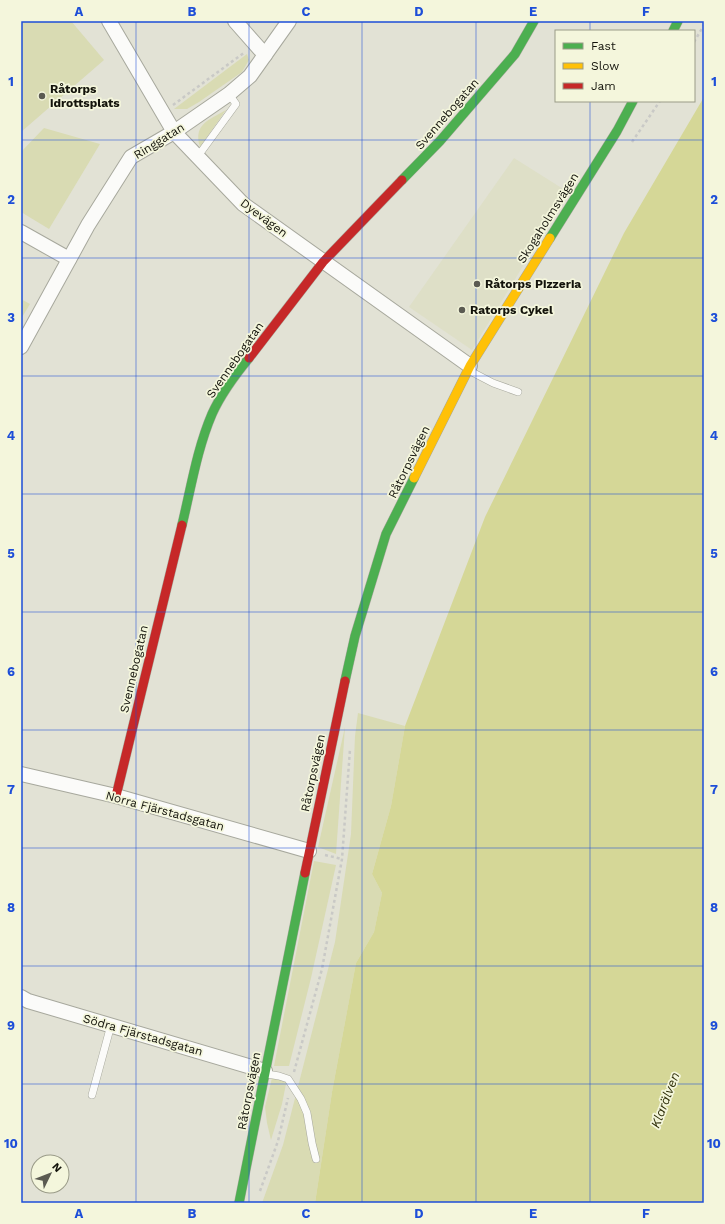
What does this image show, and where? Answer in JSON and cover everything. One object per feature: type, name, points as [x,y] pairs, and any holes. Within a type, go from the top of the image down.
[{"type":"street","name":"Dyevägen","points":[[109,21],[174,132],[243,204],[469,368]]},
{"type":"street","points":[[235,21],[265,56]]},
{"type":"street","name":"Ringgatan","points":[[21,347],[88,224],[130,157],[174,132],[229,94],[250,76],[289,21]]},
{"type":"street","name":"Svennebogatan","points":[[116,796],[198,458],[212,414],[232,381],[323,262],[440,141],[515,54],[534,21]]},
{"type":"street","points":[[674,30],[678,21]]},
{"type":"street","name":"Skogaholmsvägen","points":[[469,368],[632,102]]},
{"type":"street","points":[[21,232],[69,259]]},
{"type":"street","name":"Råtorpsvägen","points":[[239,1203],[309,851],[355,636],[386,534],[469,368]]},
{"type":"street","name":"Norra Fjärstadsgatan","points":[[21,774],[116,796],[309,851]]},
{"type":"street","name":"Södra Fjärstadsgatan","points":[[21,997],[28,1001],[265,1072]]},
{"type":"lane","points":[[198,156],[236,104],[229,94]]},
{"type":"lane","points":[[469,368],[493,383],[518,392]]},
{"type":"lane","points":[[92,1095],[111,1025]]},
{"type":"lane","points":[[265,1072],[284,1077],[292,1084],[307,1113],[316,1159]]},
{"type":"path","points":[[695,40],[704,25]]},
{"type":"path","points":[[163,112],[256,44]]},
{"type":"path","points":[[630,145],[659,102]]},
{"type":"path","points":[[258,1196],[278,1141],[322,969],[342,859],[350,748]]},
{"type":"shaded area","name":"Råtorps idrottsplats","points":[[21,21],[71,21],[104,60],[21,132]]},
{"type":"shaded area","points":[[247,54],[249,60],[242,72],[187,109],[174,109]]},
{"type":"shaded area","points":[[226,110],[200,147],[198,139],[201,128],[208,120]]},
{"type":"shaded area","points":[[44,128],[100,144],[49,229],[21,212],[21,152]]},
{"type":"shaded area","points":[[514,158],[568,192],[472,350],[409,307]]},
{"type":"shaded area","points":[[21,299],[30,304],[21,319]]},
{"type":"shaded area","points":[[358,713],[405,726],[391,806],[372,874],[382,893],[374,932],[356,963],[332,1092],[315,1203],[262,1203],[283,1145],[335,942],[351,834],[355,736]]},
{"type":"shaded area","points":[[345,727],[336,854],[318,847]]},
{"type":"shaded area","points":[[314,861],[336,865],[311,978],[289,1066],[274,1066]]},
{"type":"shaded area","points":[[272,1078],[287,1079],[282,1104],[271,1140],[265,1107]]},
{"type":"water","name":"Klarälven","points":[[704,97],[704,1203],[315,1203],[332,1092],[356,963],[374,932],[382,893],[372,874],[391,806],[405,726],[485,517],[624,233]]},
{"type":"traffic: fast","points":[[402,180],[440,141],[515,54],[534,21]]},
{"type":"traffic: fast","points":[[674,30],[678,21]]},
{"type":"traffic: fast","points":[[550,238],[617,131],[632,102]]},
{"type":"traffic: fast","points":[[182,525],[198,455],[212,414],[229,385],[249,358]]},
{"type":"traffic: fast","points":[[345,681],[355,636],[386,534],[414,478]]},
{"type":"traffic: fast","points":[[239,1203],[305,873]]},
{"type":"traffic: slow","points":[[414,478],[470,366],[550,238]]},
{"type":"traffic: jam","points":[[249,358],[323,262],[402,180]]},
{"type":"traffic: jam","points":[[116,796],[182,525]]},
{"type":"traffic: jam","points":[[305,873],[345,681]]},
{"type":"place","name":"Råtorps idrottsplats","points":[[42,96]]},
{"type":"place","name":"Råtorps Pizzeria","points":[[477,284]]},
{"type":"place","name":"Ratorps Cykel","points":[[462,310]]}]
